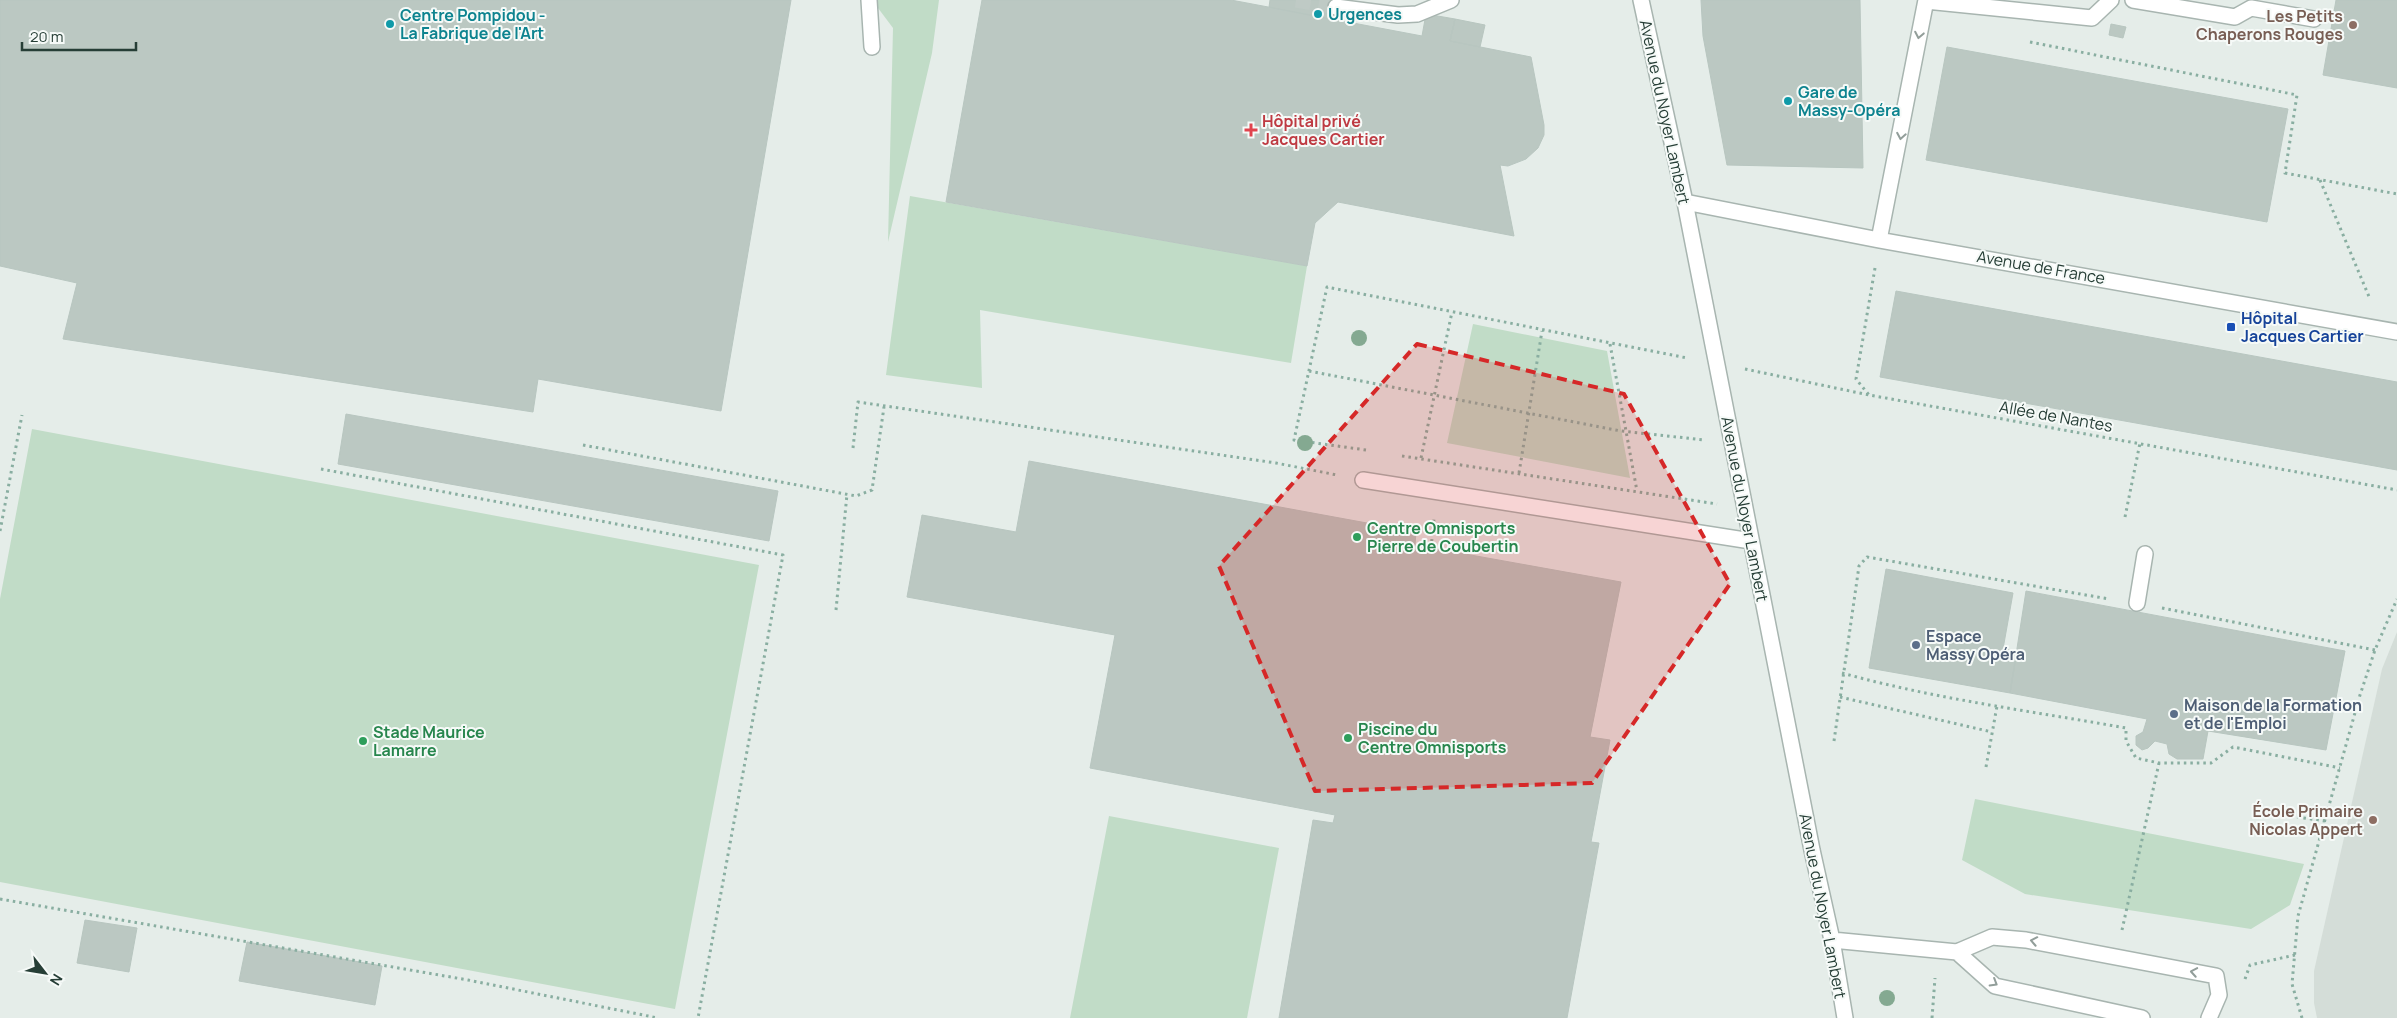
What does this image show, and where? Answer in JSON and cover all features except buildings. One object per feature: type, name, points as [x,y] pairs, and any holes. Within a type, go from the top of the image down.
[{"type":"street","points":[[869,0],[872,47]]},
{"type":"street","points":[[1336,7],[1398,15],[1417,14],[1452,0]]},
{"type":"street","name":"Avenue du Noyer Lambert","points":[[1641,0],[1685,202],[1812,850],[1832,940],[1845,1018]]},
{"type":"street","points":[[1879,240],[1926,0],[2092,18],[2111,0]]},
{"type":"street","points":[[2133,0],[2235,17],[2251,8],[2314,19]]},
{"type":"street","name":"Avenue de France","points":[[1685,202],[1879,240],[2390,330]]},
{"type":"street","points":[[1362,480],[1514,506],[1751,541]]},
{"type":"street","points":[[2137,603],[2144,554]]},
{"type":"street","points":[[1832,940],[1957,952],[1992,936],[2026,940],[2216,976],[2219,995],[2209,1018]]},
{"type":"street","points":[[1957,952],[1996,986],[2142,1018]]},
{"type":"path","points":[[2020,40],[2297,95],[2285,173],[2397,194]]},
{"type":"path","points":[[2320,180],[2390,330]]},
{"type":"path","name":"Allée de Nantes","points":[[1879,240],[1856,379],[1869,395],[2397,490]]},
{"type":"path","points":[[853,448],[858,402],[1276,463],[1362,480],[1366,450],[1294,440],[1327,287],[1602,342]]},
{"type":"path","points":[[1414,489],[1452,312]]},
{"type":"path","points":[[1514,506],[1542,330]]},
{"type":"path","points":[[1610,344],[1637,491]]},
{"type":"path","points":[[1309,371],[1626,431],[1732,442]]},
{"type":"path","points":[[583,445],[856,496],[872,490],[884,406]]},
{"type":"path","points":[[0,531],[22,415]]},
{"type":"path","points":[[2125,517],[2140,443]]},
{"type":"path","points":[[1421,458],[1745,508]]},
{"type":"path","points":[[321,469],[783,555],[698,1018]]},
{"type":"path","points":[[836,610],[847,494]]},
{"type":"path","points":[[1834,741],[1842,673],[1860,566]]},
{"type":"path","points":[[2302,1018],[2292,984],[2298,916],[2360,695],[2375,650],[2397,599]]},
{"type":"path","points":[[1842,673],[1872,682],[2126,728],[2126,741],[2136,758],[2160,763],[2211,763],[2233,747],[2340,768]]},
{"type":"path","points":[[1840,697],[1992,732]]},
{"type":"path","points":[[1986,767],[1997,706]]},
{"type":"path","points":[[2116,958],[2160,763]]},
{"type":"path","points":[[2297,816],[2324,821]]},
{"type":"path","points":[[0,899],[468,980],[658,1018]]},
{"type":"path","points":[[1932,1018],[1937,950]]},
{"type":"path","points":[[2244,983],[2250,965],[2294,956]]},
{"type":"highlighted area","points":[[1417,344],[1624,394],[1730,584],[1592,783],[1315,791],[1219,566]]},
{"type":"shaded area","name":"École Primaire Nicolas Appert","points":[[2397,632],[2397,1018],[2317,1018],[2314,1003],[2314,971],[2382,669]]},
{"type":"green space","points":[[872,0],[939,0],[932,53],[888,242],[893,28]]},
{"type":"green space","points":[[910,196],[1307,266],[1291,363],[980,310],[982,388],[886,375]]},
{"type":"green space","points":[[1473,324],[1607,351],[1630,478],[1447,443]]},
{"type":"green space","name":"Stade Maurice Lamarre","points":[[32,429],[759,565],[675,1009],[0,882],[0,599]]},
{"type":"green space","points":[[1975,799],[2304,864],[2290,905],[2251,929],[2025,894],[1962,860]]},
{"type":"green space","points":[[1109,816],[1279,848],[1247,1018],[1070,1018]]},
{"type":"tunnel","points":[[1296,0],[1336,7]]},
{"type":"place","name":"Urgences","points":[[1318,14]]},
{"type":"place","name":"Centre Pompidou - La Fabrique de l'Art","points":[[390,24]]},
{"type":"place","name":"Les Petits Chaperons Rouges","points":[[2353,25]]},
{"type":"place","name":"Gare de Massy-Opéra","points":[[1788,101]]},
{"type":"place","name":"Hôpital privé Jacques Cartier","points":[[1251,130]]},
{"type":"place","name":"Hôpital Jacques Cartier","points":[[2231,327]]},
{"type":"place","name":"Centre Omnisports Pierre de Coubertin","points":[[1357,537]]},
{"type":"place","name":"Espace Massy Opéra","points":[[1916,645]]},
{"type":"place","name":"Maison de la Formation et de l'Emploi","points":[[2174,714]]},
{"type":"place","name":"Piscine du Centre Omnisports","points":[[1348,738]]},
{"type":"place","name":"Stade Maurice Lamarre","points":[[363,741]]},
{"type":"place","name":"École Primaire Nicolas Appert","points":[[2373,820]]}]
